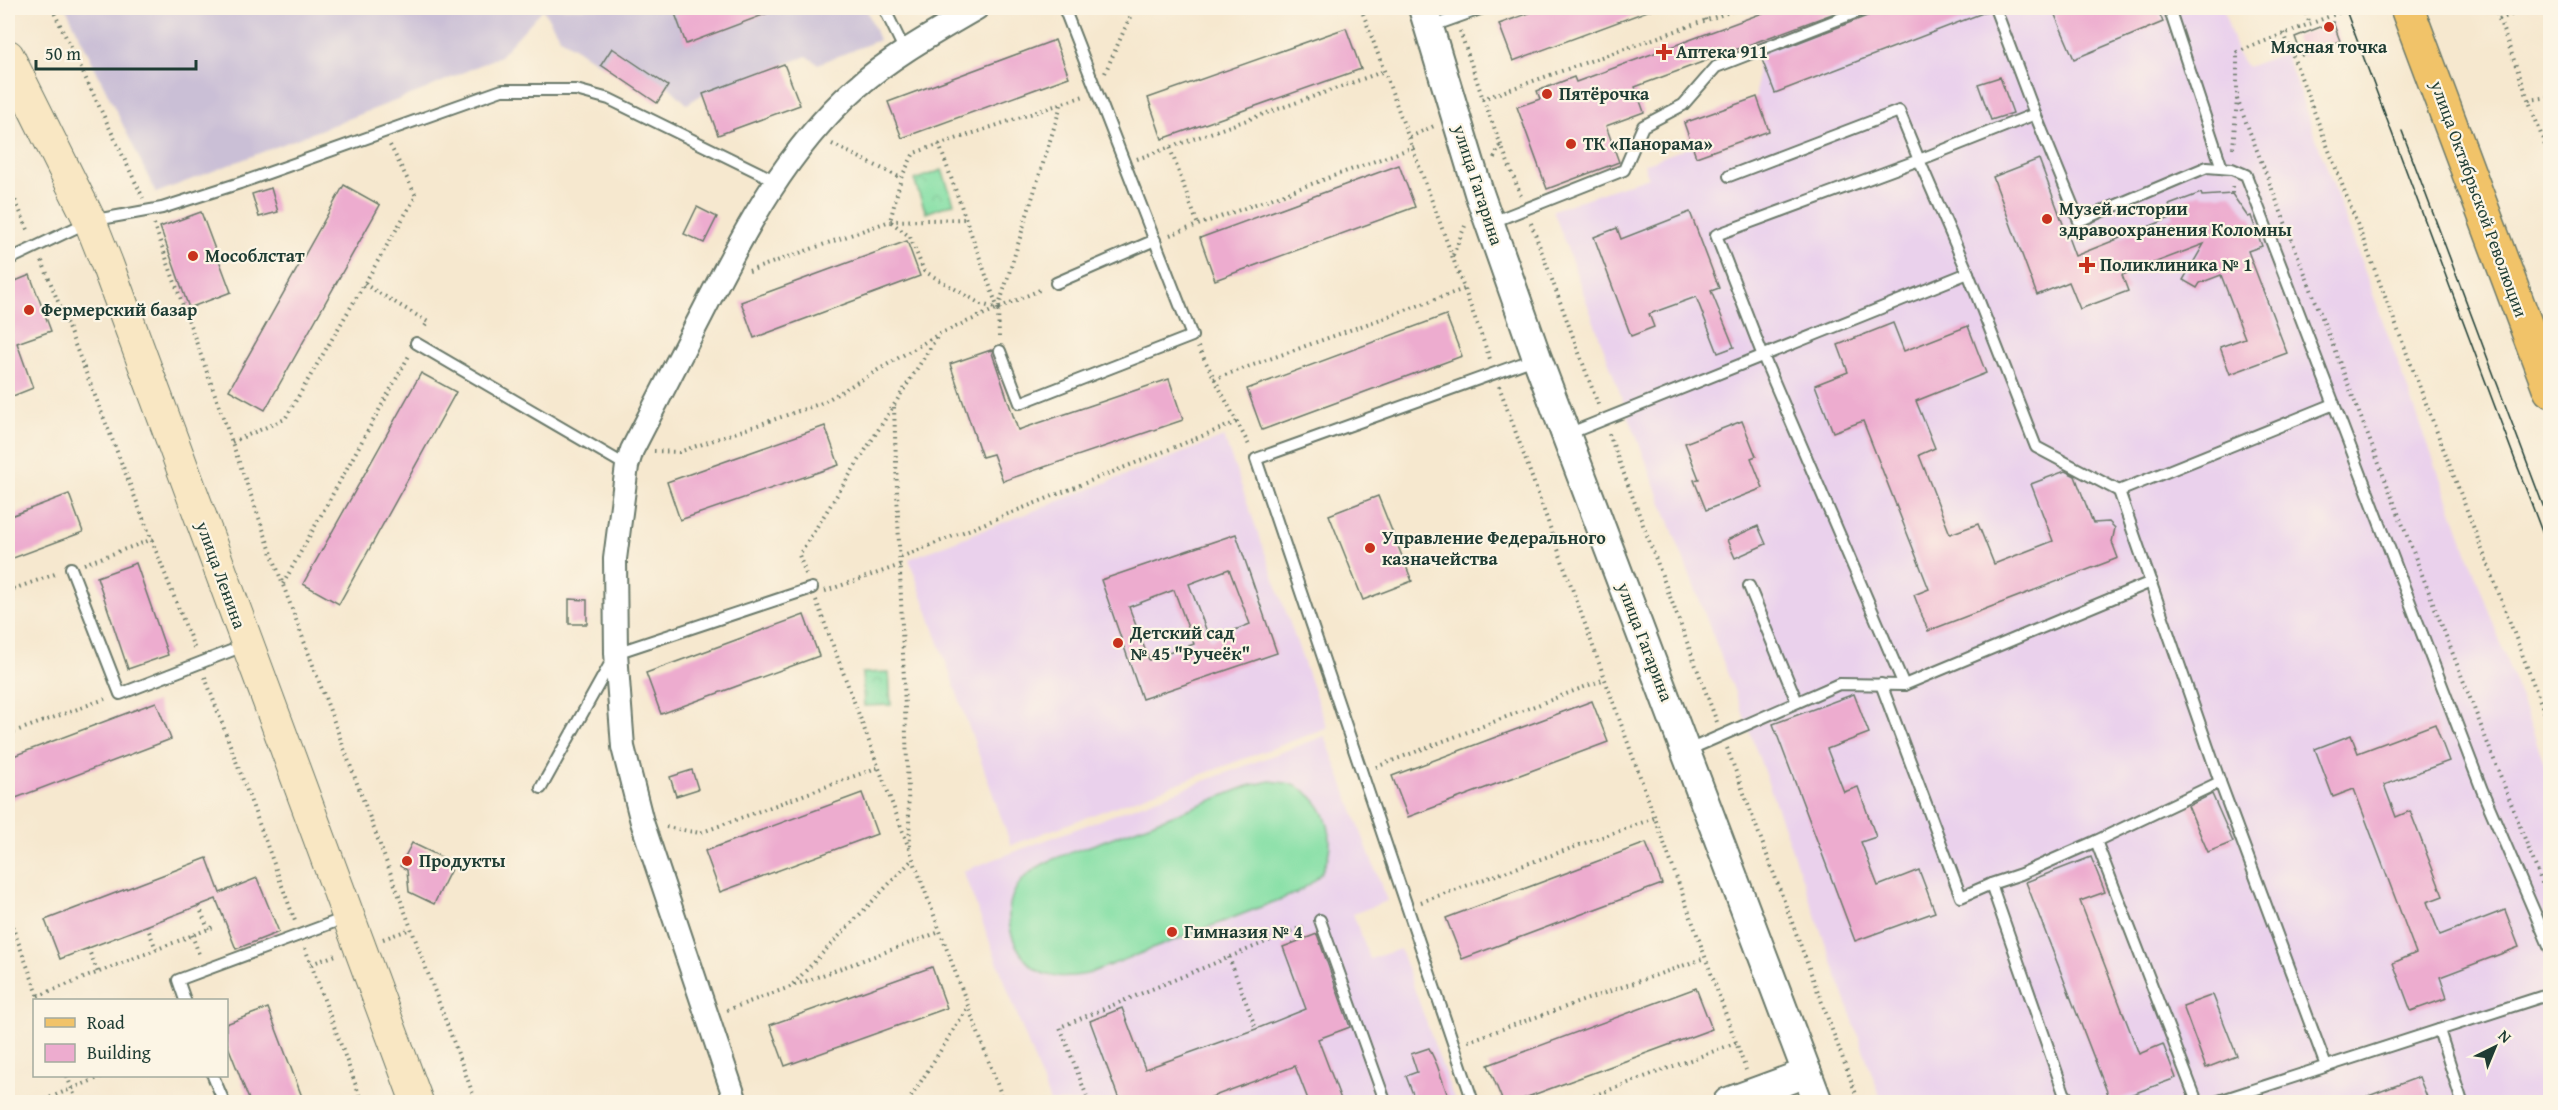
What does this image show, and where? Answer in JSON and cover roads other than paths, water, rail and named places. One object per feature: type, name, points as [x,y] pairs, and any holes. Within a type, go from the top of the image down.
[{"type":"main road","name":"улица Октябрьской Революции","points":[[2407,8],[2550,390]]},
{"type":"main road","name":"улица Ленина","points":[[8,56],[90,222],[107,264],[417,1102]]},
{"type":"street","points":[[736,1102],[642,822],[623,747],[616,653],[615,558],[630,458],[746,229],[776,181],[810,134],[856,87],[905,51],[977,8]]},
{"type":"street","name":"улица Гагарина","points":[[1426,18],[1455,117],[1538,358],[1818,1102]]},
{"type":"street","points":[[1728,1102],[1807,1073]]},
{"type":"lane","points":[[884,8],[905,51]]},
{"type":"lane","points":[[1000,351],[1020,403],[1192,336],[1064,8]]},
{"type":"lane","points":[[1426,18],[1456,18],[1483,8]]},
{"type":"lane","points":[[1490,223],[1624,170],[1643,126],[1683,105],[1716,67],[1867,8]]},
{"type":"lane","points":[[1995,8],[2079,221],[2207,167],[2227,169],[2246,175],[2482,790],[2550,948]]},
{"type":"lane","points":[[2169,8],[2227,169]]},
{"type":"lane","points":[[8,260],[90,222],[149,210],[240,183],[502,90],[576,90],[609,99],[776,181]]},
{"type":"lane","points":[[1729,176],[1899,111],[1968,273],[2036,447],[2119,491],[2220,782],[2326,1066]]},
{"type":"lane","points":[[1904,685],[1763,356],[1716,235],[1919,160],[2035,114]]},
{"type":"lane","points":[[1056,283],[1155,240]]},
{"type":"lane","points":[[1566,435],[1968,273]]},
{"type":"lane","points":[[416,343],[630,458]]},
{"type":"lane","points":[[1473,1102],[1256,459],[1538,358]]},
{"type":"lane","points":[[2119,491],[2334,404]]},
{"type":"lane","points":[[71,568],[120,694],[247,644]]},
{"type":"lane","points":[[1686,751],[1839,684],[1904,685],[2151,582]]},
{"type":"lane","points":[[1749,586],[1797,702]]},
{"type":"lane","points":[[541,788],[616,653],[812,588]]},
{"type":"lane","points":[[1881,684],[1960,897],[2021,874],[2096,841],[2220,782]]},
{"type":"lane","points":[[2096,841],[2197,1102]]},
{"type":"lane","points":[[1991,884],[2064,1093],[2071,1102]]},
{"type":"lane","points":[[185,999],[178,980],[348,916]]},
{"type":"lane","points":[[1320,920],[1384,1098],[1382,1102]]},
{"type":"lane","points":[[2217,1102],[2550,994]]},
{"type":"lane","points":[[2439,1030],[2462,1102]]},
{"type":"lane","points":[[213,1077],[224,1102]]},
{"type":"tram line","points":[[2345,8],[2550,553]]},
{"type":"tram line","points":[[2402,131],[2550,524]]},
{"type":"place","name":"Мясная точка","points":[[2329,27]]},
{"type":"place","name":"Аптека 911","points":[[1664,52]]},
{"type":"place","name":"Пятёрочка","points":[[1547,94]]},
{"type":"place","name":"ТК «Панорама»","points":[[1571,144]]},
{"type":"place","name":"Музей истории здравоохранения Коломны","points":[[2047,219]]},
{"type":"place","name":"Мособлстат","points":[[193,256]]},
{"type":"place","name":"Поликлиника № 1","points":[[2087,265]]},
{"type":"place","name":"Фермерский базар","points":[[29,310]]},
{"type":"place","name":"Управление Федерального казначейства","points":[[1370,548]]},
{"type":"place","name":"Детский сад № 45 \"Ручеёк\"","points":[[1118,643]]},
{"type":"place","name":"Продукты","points":[[407,861]]},
{"type":"place","name":"Гимназия № 4","points":[[1172,932]]}]
